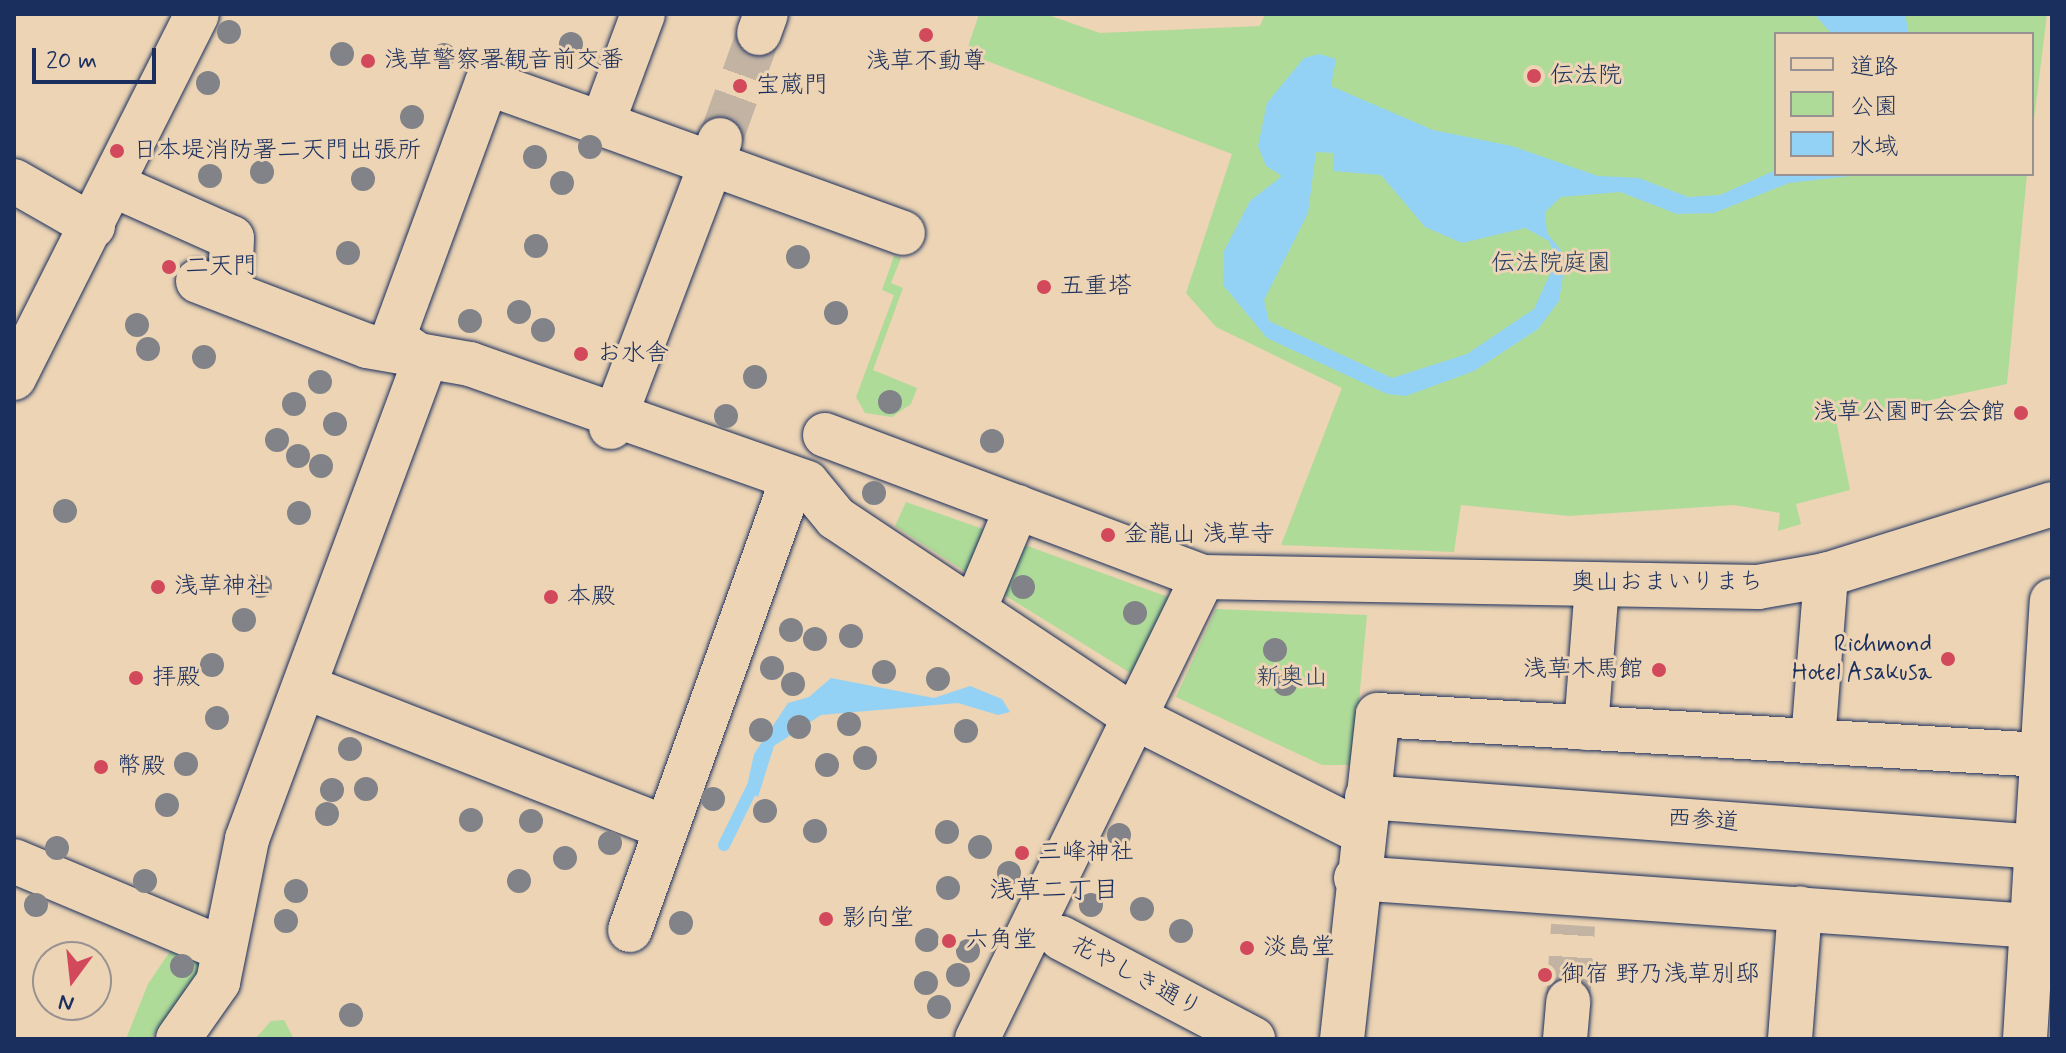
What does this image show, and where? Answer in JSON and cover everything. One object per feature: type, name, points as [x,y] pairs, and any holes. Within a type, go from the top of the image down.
[{"type":"street","points":[[14,378],[197,14]]},
{"type":"street","points":[[602,124],[643,14]]},
{"type":"street","points":[[425,360],[393,338],[487,83],[602,124],[716,152],[903,233]]},
{"type":"street","points":[[613,421],[716,152]]},
{"type":"street","points":[[14,181],[93,226]]},
{"type":"street","points":[[113,185],[232,238],[214,287],[367,346],[425,360],[470,364],[613,421],[807,483],[836,518],[1134,717],[1365,815]]},
{"type":"street","points":[[178,1039],[218,982],[247,839],[425,360]]},
{"type":"street","name":"奥山おまいりまち","points":[[825,435],[1203,577],[1758,587],[1826,575],[2052,504]]},
{"type":"street","points":[[630,930],[792,479]]},
{"type":"street","points":[[974,610],[1017,507]]},
{"type":"street","points":[[1813,741],[1826,575]]},
{"type":"street","points":[[977,1039],[1203,577]]},
{"type":"street","points":[[1586,728],[1597,584]]},
{"type":"street","points":[[2025,1039],[2033,926],[2045,846],[2041,755],[2052,601]]},
{"type":"street","points":[[305,687],[667,828]]},
{"type":"street","points":[[1342,1039],[1356,878],[1378,715],[2041,755]]},
{"type":"street","name":"西参道","points":[[1365,815],[2045,846]]},
{"type":"street","points":[[14,861],[223,949]]},
{"type":"street","points":[[1356,878],[1574,909],[1800,908],[2033,926]]},
{"type":"street","points":[[1790,1039],[1800,908]]},
{"type":"street","name":"花やしき通り","points":[[1061,938],[1253,1039]]},
{"type":"green space","name":"伝法院庭園","points":[[979,14],[1045,14],[1100,33],[1260,26],[1265,14],[2047,14],[2034,120],[2034,32],[1774,32],[1774,176],[2027,176],[2007,384],[1836,420],[1850,490],[1796,504],[1801,524],[1778,531],[1780,513],[1734,505],[1569,516],[1461,505],[1454,552],[1281,545],[1342,388],[1216,327],[1186,293],[1232,154],[966,53]]},
{"type":"green space","points":[[894,256],[901,258],[891,283],[903,288],[873,370],[917,388],[911,404],[892,417],[865,413],[856,397],[894,295],[882,290]]},
{"type":"green space","points":[[906,502],[986,530],[969,574],[895,526]]},
{"type":"green space","points":[[1022,544],[1171,598],[1132,674],[1001,593]]},
{"type":"green space","name":"新奥山","points":[[1216,609],[1367,615],[1353,765],[1322,765],[1176,697]]},
{"type":"green space","points":[[175,944],[207,960],[151,1039],[126,1039],[148,984]]},
{"type":"green space","points":[[284,1020],[294,1039],[255,1039],[271,1021]]},
{"type":"water","points":[[1814,14],[1905,14],[1909,32],[1830,32]]},
{"type":"water","points":[[1319,54],[1336,59],[1331,86],[1433,130],[1512,146],[1598,176],[1639,178],[1688,197],[1720,195],[1774,171],[1774,176],[1850,176],[1789,183],[1714,213],[1677,214],[1620,192],[1561,197],[1545,212],[1547,233],[1566,257],[1559,301],[1538,329],[1474,371],[1406,396],[1387,394],[1267,338],[1223,285],[1224,251],[1250,201],[1282,176],[1266,166],[1258,146],[1267,103],[1304,58]],"holes":[[[1316,152],[1334,153],[1333,171],[1381,175],[1425,227],[1462,243],[1525,228],[1549,241],[1556,261],[1534,309],[1467,354],[1392,378],[1269,321],[1264,300],[1308,213]]]},
{"type":"water","points":[[831,678],[934,698],[970,686],[1002,699],[1010,712],[998,715],[958,703],[821,715],[774,746],[758,797],[746,791],[754,754],[788,703],[809,697]]},
{"type":"waterway","points":[[724,845],[756,780]]},
{"type":"tunnel","points":[[721,138],[759,33]]},
{"type":"tunnel","points":[[1568,1001],[1573,925]]},
{"type":"place","name":"浅草不動尊","points":[[926,35]]},
{"type":"place","name":"浅草警察署観音前交番","points":[[368,61]]},
{"type":"place","name":"伝法院","points":[[1534,76]]},
{"type":"place","name":"宝蔵門","points":[[740,86]]},
{"type":"place","name":"日本堤消防署二天門出張所","points":[[117,151]]},
{"type":"place","name":"二天門","points":[[169,267]]},
{"type":"place","name":"五重塔","points":[[1044,287]]},
{"type":"place","name":"お水舎","points":[[581,354]]},
{"type":"place","name":"浅草公園町会会館","points":[[2021,413]]},
{"type":"place","name":"金龍山 浅草寺","points":[[1108,535]]},
{"type":"place","name":"浅草神社","points":[[158,587]]},
{"type":"place","name":"本殿","points":[[551,597]]},
{"type":"place","name":"Richmond Hotel Asakusa","points":[[1948,659]]},
{"type":"place","name":"浅草木馬館","points":[[1659,670]]},
{"type":"place","name":"拝殿","points":[[136,678]]},
{"type":"place","name":"幣殿","points":[[101,767]]},
{"type":"place","name":"三峰神社","points":[[1022,853]]},
{"type":"place","name":"影向堂","points":[[826,919]]},
{"type":"place","name":"六角堂","points":[[949,941]]},
{"type":"place","name":"淡島堂","points":[[1247,948]]},
{"type":"place","name":"御宿 野乃浅草別邸","points":[[1545,975]]},
{"type":"district","name":"浅草二丁目","points":[[1054,892]]}]
